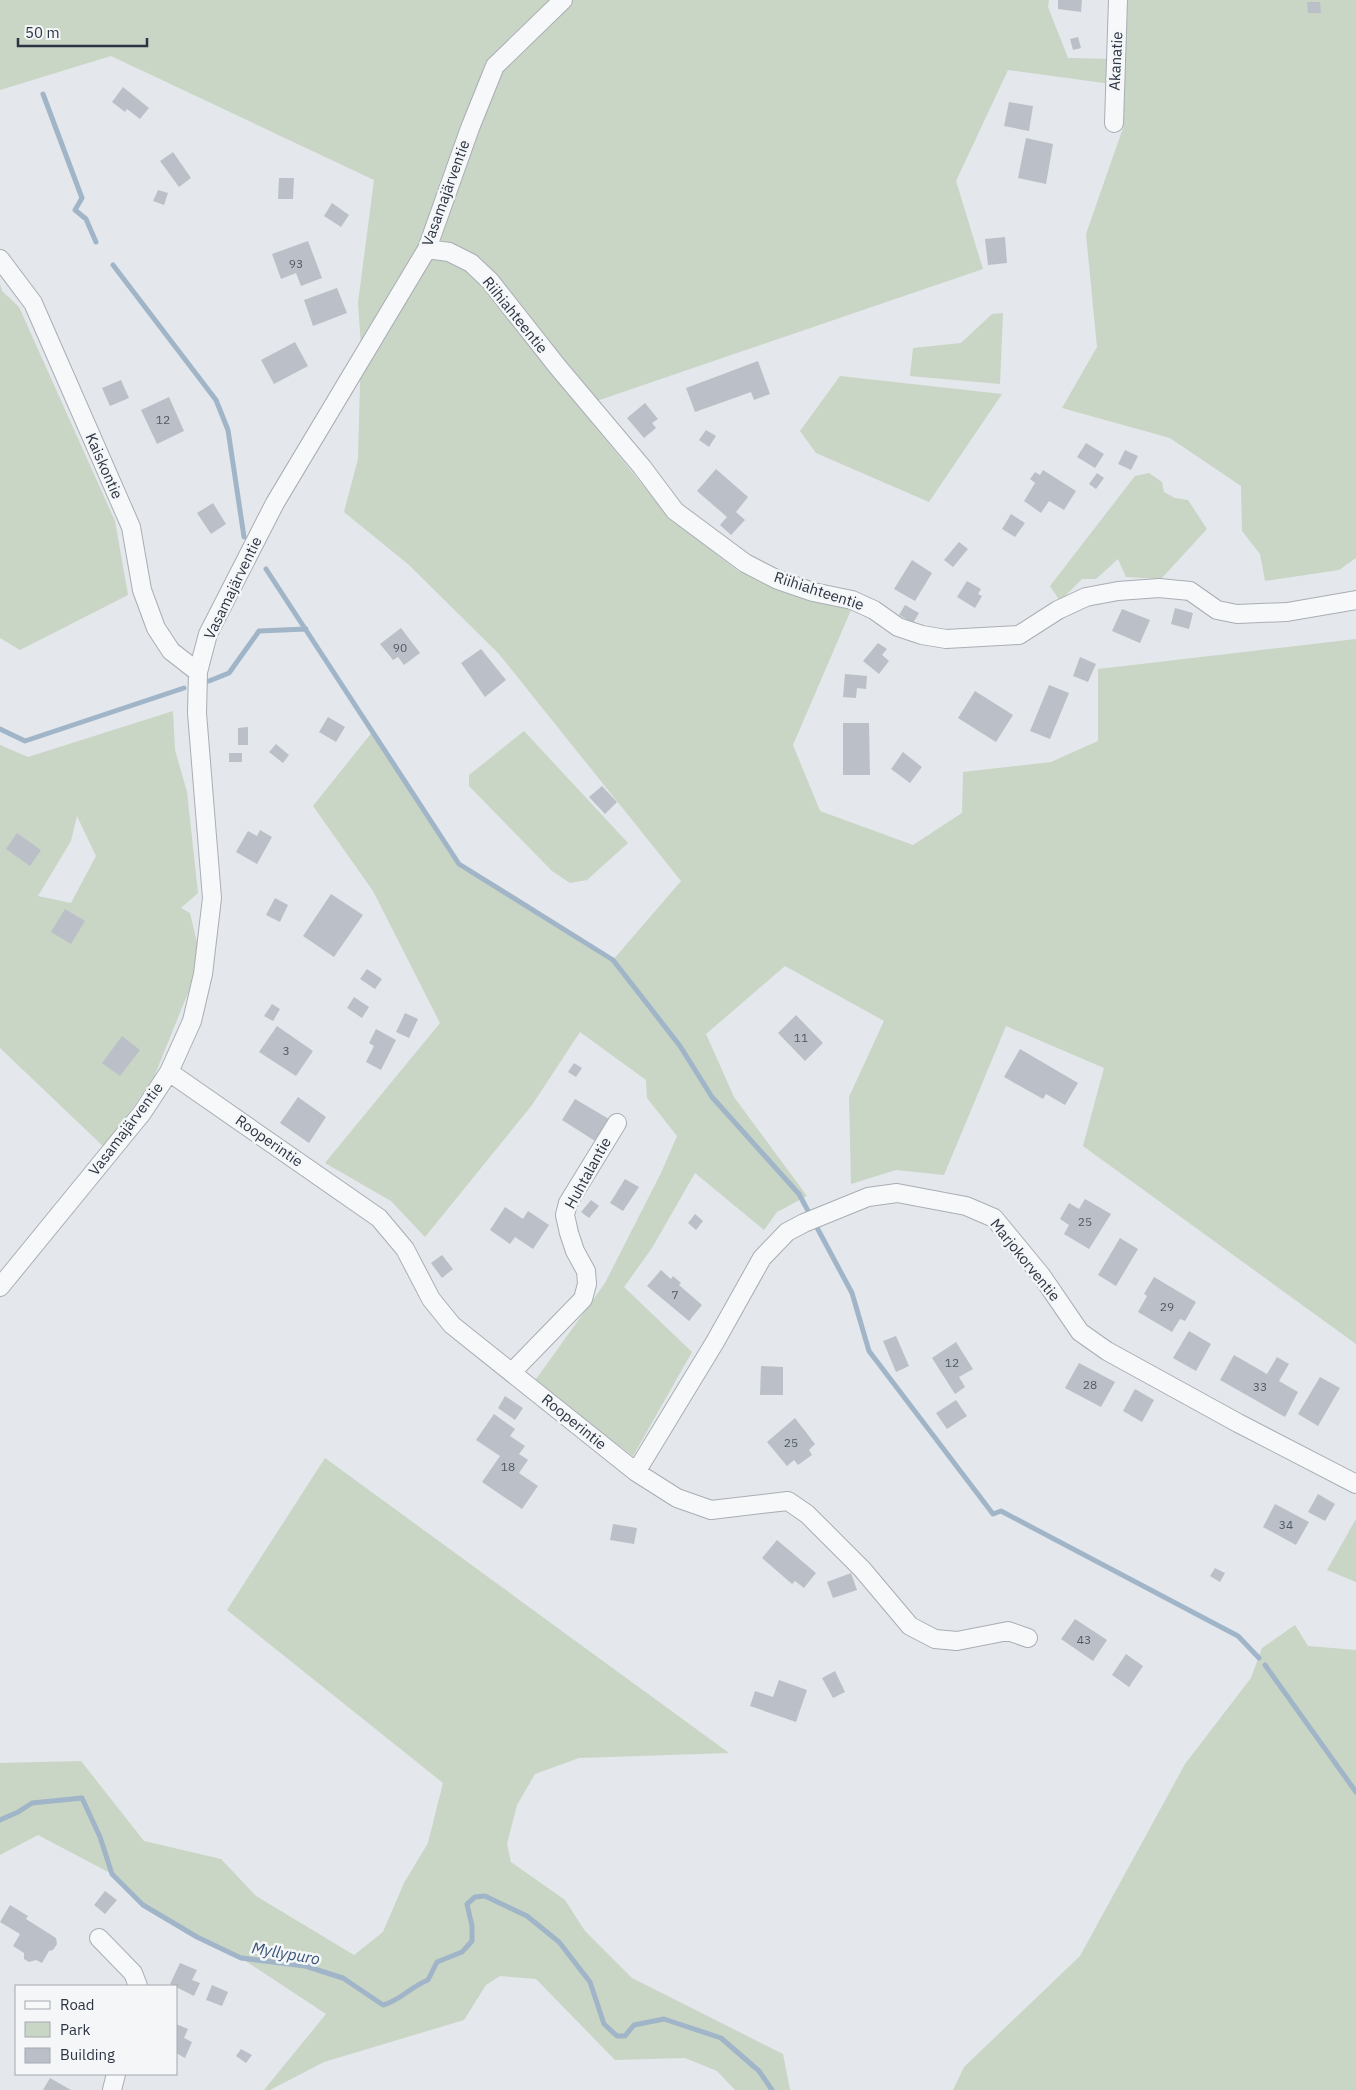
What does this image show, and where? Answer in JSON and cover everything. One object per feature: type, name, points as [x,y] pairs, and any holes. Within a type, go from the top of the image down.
[{"type":"street","name":"Vasamajärventie","points":[[0,1287],[130,1128],[169,1072],[192,1020],[203,974],[212,898],[198,751],[198,672],[208,634],[274,503],[427,249],[470,128],[495,66],[564,0]]},
{"type":"street","name":"Akanatie","points":[[1114,123],[1118,0]]},
{"type":"street","name":"Riihiahteentie","points":[[427,249],[449,252],[471,263],[490,281],[557,366],[642,467],[675,511],[745,564],[778,580],[813,592],[852,600],[874,610],[898,627],[922,636],[946,639],[1019,635],[1058,610],[1086,598],[1118,591],[1159,588],[1190,591],[1217,610],[1237,614],[1287,612],[1356,600]]},
{"type":"street","name":"Kaiskontie","points":[[0,259],[33,303],[131,527],[142,590],[156,628],[171,652],[198,672]]},
{"type":"street","name":"Rooperintie","points":[[169,1072],[379,1218],[405,1249],[431,1299],[452,1325],[636,1472],[677,1498],[711,1510],[788,1501],[807,1514],[862,1569],[910,1626],[935,1639],[957,1641],[1008,1631],[1028,1638]]},
{"type":"street","name":"Huhtalantie","points":[[512,1372],[583,1299],[587,1284],[586,1271],[575,1250],[565,1214],[568,1203],[617,1122]]},
{"type":"street","name":"Marjokorventie","points":[[636,1472],[715,1342],[762,1258],[787,1232],[820,1215],[868,1197],[897,1192],[966,1206],[994,1218],[1041,1275],[1080,1332],[1107,1350],[1238,1423],[1356,1484]]},
{"type":"street","points":[[99,1938],[133,1973],[138,1985]]},
{"type":"street","points":[[112,2090],[116,2075]]},
{"type":"green space","points":[[0,0],[1049,0],[1048,7],[1068,58],[1111,59],[1111,84],[1008,70],[956,181],[983,269],[579,407],[668,516],[738,571],[775,588],[810,600],[851,610],[793,745],[820,811],[913,845],[962,813],[963,772],[1051,762],[1098,741],[1098,669],[1356,639],[1356,1344],[1083,1146],[1104,1068],[1006,1026],[944,1175],[896,1170],[851,1184],[849,1097],[884,1021],[785,966],[706,1034],[734,1097],[807,1196],[777,1212],[764,1230],[695,1173],[652,1248],[624,1287],[692,1352],[633,1456],[534,1382],[605,1283],[661,1173],[677,1136],[647,1098],[646,1080],[580,1032],[532,1105],[425,1237],[391,1201],[325,1163],[440,1023],[373,891],[313,806],[373,731],[459,864],[613,960],[681,881],[499,654],[409,565],[344,512],[358,459],[361,346],[358,303],[374,180],[111,56],[0,90]]},
{"type":"green space","points":[[1127,0],[1356,0],[1356,558],[1339,570],[1265,581],[1260,554],[1242,531],[1241,486],[1170,438],[1062,408],[1097,347],[1086,234],[1123,128]]},
{"type":"green space","points":[[0,284],[2,291],[19,307],[115,521],[128,595],[20,650],[0,638]]},
{"type":"green space","points":[[1003,313],[1000,384],[910,376],[913,348],[961,343],[992,314]]},
{"type":"green space","points":[[840,376],[1002,394],[929,502],[816,453],[800,431]]},
{"type":"green space","points":[[1149,473],[1162,482],[1164,492],[1175,498],[1188,500],[1207,529],[1161,579],[1126,577],[1118,559],[1096,579],[1082,579],[1060,601],[1050,586],[1135,476]]},
{"type":"green space","points":[[173,711],[175,750],[187,792],[198,893],[181,908],[190,913],[198,947],[194,978],[154,1077],[105,1148],[0,1048],[0,745],[28,757]],"holes":[[[77,816],[96,856],[71,903],[38,896],[71,841]]]},
{"type":"green space","points":[[524,731],[628,843],[587,880],[570,883],[552,871],[469,786],[469,775]]},
{"type":"green space","points":[[325,1458],[729,1753],[579,1758],[535,1774],[517,1805],[507,1844],[511,1862],[565,1900],[585,1931],[632,1978],[783,2054],[790,2090],[735,2090],[717,2071],[685,2058],[615,2060],[536,1979],[500,1976],[486,1985],[464,2020],[324,2062],[270,2090],[264,2090],[326,2014],[241,1958],[197,1937],[143,1905],[112,1874],[38,1835],[0,1855],[0,1763],[81,1761],[144,1841],[221,1859],[256,1896],[354,1955],[383,1932],[404,1883],[428,1843],[443,1783],[227,1610]]},
{"type":"green space","points":[[1356,1519],[1356,1582],[1327,1570]]},
{"type":"green space","points":[[1295,1625],[1308,1646],[1356,1650],[1356,2090],[953,2090],[964,2067],[1080,1956],[1185,1764],[1251,1678],[1262,1648]]},
{"type":"building","points":[[1058,0],[1082,0],[1081,12],[1058,9]]},
{"type":"building","points":[[1307,2],[1320,2],[1321,13],[1308,13]]},
{"type":"building","points":[[1078,37],[1081,48],[1073,50],[1070,39]]},
{"type":"building","points":[[123,87],[149,108],[140,119],[127,109],[125,112],[112,102]]},
{"type":"building","points":[[1009,102],[1033,106],[1029,131],[1004,126]]},
{"type":"building","points":[[1026,138],[1053,144],[1046,184],[1018,178]]},
{"type":"building","points":[[173,152],[191,178],[179,187],[160,161]]},
{"type":"building","points":[[279,178],[294,178],[293,199],[278,199]]},
{"type":"building","points":[[158,190],[168,193],[164,205],[153,201]]},
{"type":"building","points":[[332,203],[349,215],[341,227],[324,216]]},
{"type":"building","points":[[1005,237],[1007,263],[988,265],[985,239]]},
{"type":"building","points":[[308,241],[322,278],[301,286],[296,273],[281,279],[272,254]]},
{"type":"building","points":[[337,288],[347,313],[313,326],[304,300]]},
{"type":"building","points":[[295,342],[308,366],[274,384],[261,360]]},
{"type":"building","points":[[758,361],[770,394],[754,400],[751,392],[695,412],[686,388]]},
{"type":"building","points":[[121,380],[129,398],[110,406],[102,388]]},
{"type":"building","points":[[169,397],[184,431],[157,444],[141,410]]},
{"type":"building","points":[[645,403],[658,419],[652,423],[656,428],[644,438],[627,418]]},
{"type":"building","points":[[706,430],[716,436],[709,447],[699,440]]},
{"type":"building","points":[[1086,443],[1104,454],[1095,468],[1077,457]]},
{"type":"building","points":[[1125,450],[1138,456],[1131,470],[1118,464]]},
{"type":"building","points":[[716,469],[748,497],[736,512],[745,520],[731,535],[720,525],[727,517],[697,491]]},
{"type":"building","points":[[1043,470],[1076,491],[1064,510],[1049,501],[1041,513],[1024,501],[1035,483],[1030,479],[1035,472],[1040,475]]},
{"type":"building","points":[[1097,473],[1104,478],[1096,489],[1089,484]]},
{"type":"building","points":[[213,503],[226,524],[211,534],[197,513]]},
{"type":"building","points":[[1011,514],[1025,523],[1015,537],[1002,529]]},
{"type":"building","points":[[959,542],[968,549],[953,567],[944,560]]},
{"type":"building","points":[[912,560],[932,573],[915,601],[894,589]]},
{"type":"building","points":[[967,581],[981,589],[978,594],[982,596],[975,608],[957,597]]},
{"type":"building","points":[[905,605],[919,613],[913,623],[899,615]]},
{"type":"building","points":[[1175,608],[1193,613],[1189,629],[1171,624]]},
{"type":"building","points":[[1122,609],[1150,620],[1140,643],[1112,631]]},
{"type":"building","points":[[401,628],[420,653],[404,665],[398,657],[393,660],[380,644]]},
{"type":"building","points":[[878,643],[887,649],[882,655],[889,661],[879,674],[863,661]]},
{"type":"building","points":[[481,649],[506,680],[485,697],[461,663]]},
{"type":"building","points":[[1080,657],[1096,664],[1088,682],[1073,676]]},
{"type":"building","points":[[845,674],[867,676],[866,689],[857,688],[856,698],[843,697]]},
{"type":"building","points":[[1049,685],[1069,693],[1050,739],[1030,731]]},
{"type":"building","points":[[975,691],[1013,715],[996,742],[958,718]]},
{"type":"building","points":[[328,717],[345,727],[336,742],[319,732]]},
{"type":"building","points":[[843,723],[869,723],[870,775],[843,775]]},
{"type":"building","points":[[248,727],[248,745],[238,745],[238,728]]},
{"type":"building","points":[[276,744],[289,755],[283,763],[269,752]]},
{"type":"building","points":[[903,752],[922,767],[910,783],[891,769]]},
{"type":"building","points":[[229,753],[242,753],[242,762],[229,762]]},
{"type":"building","points":[[602,786],[617,802],[605,814],[589,797]]},
{"type":"building","points":[[260,830],[272,837],[257,864],[236,852],[248,831],[257,836]]},
{"type":"building","points":[[17,833],[41,850],[30,866],[6,849]]},
{"type":"building","points":[[331,894],[363,915],[334,957],[303,936]]},
{"type":"building","points":[[275,898],[288,905],[280,922],[266,915]]},
{"type":"building","points":[[65,909],[85,921],[71,944],[51,932]]},
{"type":"building","points":[[367,969],[382,979],[375,989],[360,979]]},
{"type":"building","points":[[354,997],[369,1007],[362,1018],[347,1008]]},
{"type":"building","points":[[272,1004],[280,1009],[273,1021],[264,1016]]},
{"type":"building","points":[[405,1013],[418,1019],[409,1038],[396,1032]]},
{"type":"building","points":[[796,1015],[823,1043],[805,1061],[778,1033]]},
{"type":"building","points":[[277,1026],[313,1051],[296,1076],[259,1052]]},
{"type":"building","points":[[376,1029],[396,1040],[381,1070],[366,1062],[374,1046],[369,1043]]},
{"type":"building","points":[[122,1036],[140,1050],[120,1076],[102,1063]]},
{"type":"building","points":[[1020,1049],[1078,1083],[1065,1105],[1046,1094],[1043,1099],[1004,1077]]},
{"type":"building","points":[[574,1063],[582,1068],[576,1077],[568,1072]]},
{"type":"building","points":[[298,1097],[326,1117],[309,1143],[280,1123]]},
{"type":"building","points":[[575,1099],[609,1119],[595,1141],[562,1120]]},
{"type":"building","points":[[625,1179],[639,1187],[623,1211],[610,1203]]},
{"type":"building","points":[[1085,1199],[1111,1214],[1089,1249],[1064,1234],[1069,1225],[1060,1219],[1069,1203],[1079,1209]]},
{"type":"building","points":[[591,1200],[599,1206],[589,1218],[581,1212]]},
{"type":"building","points":[[505,1207],[523,1219],[528,1211],[549,1225],[533,1249],[515,1237],[510,1244],[490,1230]]},
{"type":"building","points":[[695,1214],[703,1221],[696,1230],[688,1223]]},
{"type":"building","points":[[1120,1238],[1138,1249],[1116,1286],[1098,1275]]},
{"type":"building","points":[[442,1255],[453,1269],[442,1278],[431,1263]]},
{"type":"building","points":[[661,1270],[671,1279],[673,1276],[681,1283],[679,1285],[702,1305],[689,1321],[647,1286]]},
{"type":"building","points":[[1154,1277],[1196,1302],[1185,1321],[1180,1319],[1172,1332],[1138,1312],[1147,1296],[1144,1294]]},
{"type":"building","points":[[1189,1331],[1211,1344],[1196,1371],[1173,1358]]},
{"type":"building","points":[[896,1336],[909,1366],[896,1372],[883,1341]]},
{"type":"building","points":[[956,1342],[973,1369],[959,1377],[965,1387],[955,1394],[932,1358]]},
{"type":"building","points":[[1234,1355],[1267,1374],[1277,1357],[1289,1364],[1279,1381],[1298,1392],[1285,1417],[1220,1380]]},
{"type":"building","points":[[1079,1363],[1115,1382],[1101,1407],[1065,1388]]},
{"type":"building","points":[[761,1366],[783,1367],[783,1395],[760,1395]]},
{"type":"building","points":[[1320,1377],[1340,1388],[1318,1426],[1298,1414]]},
{"type":"building","points":[[1135,1389],[1154,1400],[1142,1422],[1123,1411]]},
{"type":"building","points":[[505,1396],[523,1408],[515,1420],[498,1408]]},
{"type":"building","points":[[956,1400],[967,1416],[947,1429],[936,1413]]},
{"type":"building","points":[[494,1414],[515,1429],[510,1436],[525,1446],[519,1454],[528,1460],[519,1473],[538,1486],[522,1509],[482,1482],[500,1456],[476,1440]]},
{"type":"building","points":[[795,1418],[815,1444],[809,1450],[812,1455],[798,1465],[794,1460],[787,1466],[767,1442]]},
{"type":"building","points":[[1318,1494],[1335,1504],[1325,1521],[1308,1512]]},
{"type":"building","points":[[1275,1504],[1309,1522],[1296,1545],[1263,1527]]},
{"type":"building","points":[[613,1524],[637,1528],[634,1544],[610,1540]]},
{"type":"building","points":[[777,1540],[816,1573],[804,1588],[795,1581],[792,1584],[762,1558]]},
{"type":"building","points":[[1215,1568],[1225,1573],[1220,1582],[1210,1576]]},
{"type":"building","points":[[851,1573],[857,1590],[833,1598],[827,1582]]},
{"type":"building","points":[[1075,1619],[1107,1640],[1093,1661],[1061,1639]]},
{"type":"building","points":[[1126,1654],[1143,1666],[1129,1687],[1112,1675]]},
{"type":"building","points":[[835,1671],[845,1692],[833,1698],[822,1678]]},
{"type":"building","points":[[779,1680],[807,1690],[796,1722],[750,1706],[755,1691],[773,1697]]},
{"type":"building","points":[[105,1891],[117,1900],[105,1914],[94,1905]]},
{"type":"building","points":[[10,1905],[28,1916],[26,1919],[56,1938],[57,1944],[53,1950],[49,1951],[42,1963],[36,1960],[29,1962],[24,1959],[24,1953],[13,1946],[20,1934],[0,1922]]},
{"type":"building","points":[[180,1963],[197,1970],[192,1980],[200,1983],[194,1996],[178,1988],[178,1985],[170,1984]]},
{"type":"building","points":[[212,1985],[228,1992],[222,2006],[206,2000]]},
{"type":"building","points":[[178,2025],[188,2029],[184,2038],[192,2042],[185,2058],[178,2054]]},
{"type":"building","points":[[241,2049],[252,2055],[246,2063],[236,2056]]},
{"type":"building","points":[[50,2078],[71,2090],[43,2090]]},
{"type":"waterway","points":[[43,94],[82,198],[75,210],[86,219],[96,242]]},
{"type":"waterway","points":[[113,265],[216,400],[228,430],[244,537]]},
{"type":"waterway","points":[[266,569],[459,864],[613,960],[680,1046],[712,1097],[799,1194],[852,1293],[869,1351],[993,1514],[1001,1511],[1238,1636],[1259,1658]]},
{"type":"waterway","points":[[209,681],[229,673],[259,631],[306,629]]},
{"type":"waterway","points":[[0,729],[25,741],[184,688]]},
{"type":"waterway","points":[[1265,1665],[1356,1792]]},
{"type":"waterway","name":"Myllypuro","points":[[0,1820],[32,1803],[82,1798],[100,1837],[112,1874],[143,1905],[197,1937],[241,1958],[305,1966],[343,1978],[383,2005],[428,1980],[437,1962],[462,1952],[472,1941],[472,1926],[467,1904],[475,1897],[485,1896],[527,1916],[559,1942],[590,1982],[604,2024],[617,2036],[625,2036],[634,2025],[664,2019],[721,2038],[759,2071],[772,2090]]}]
